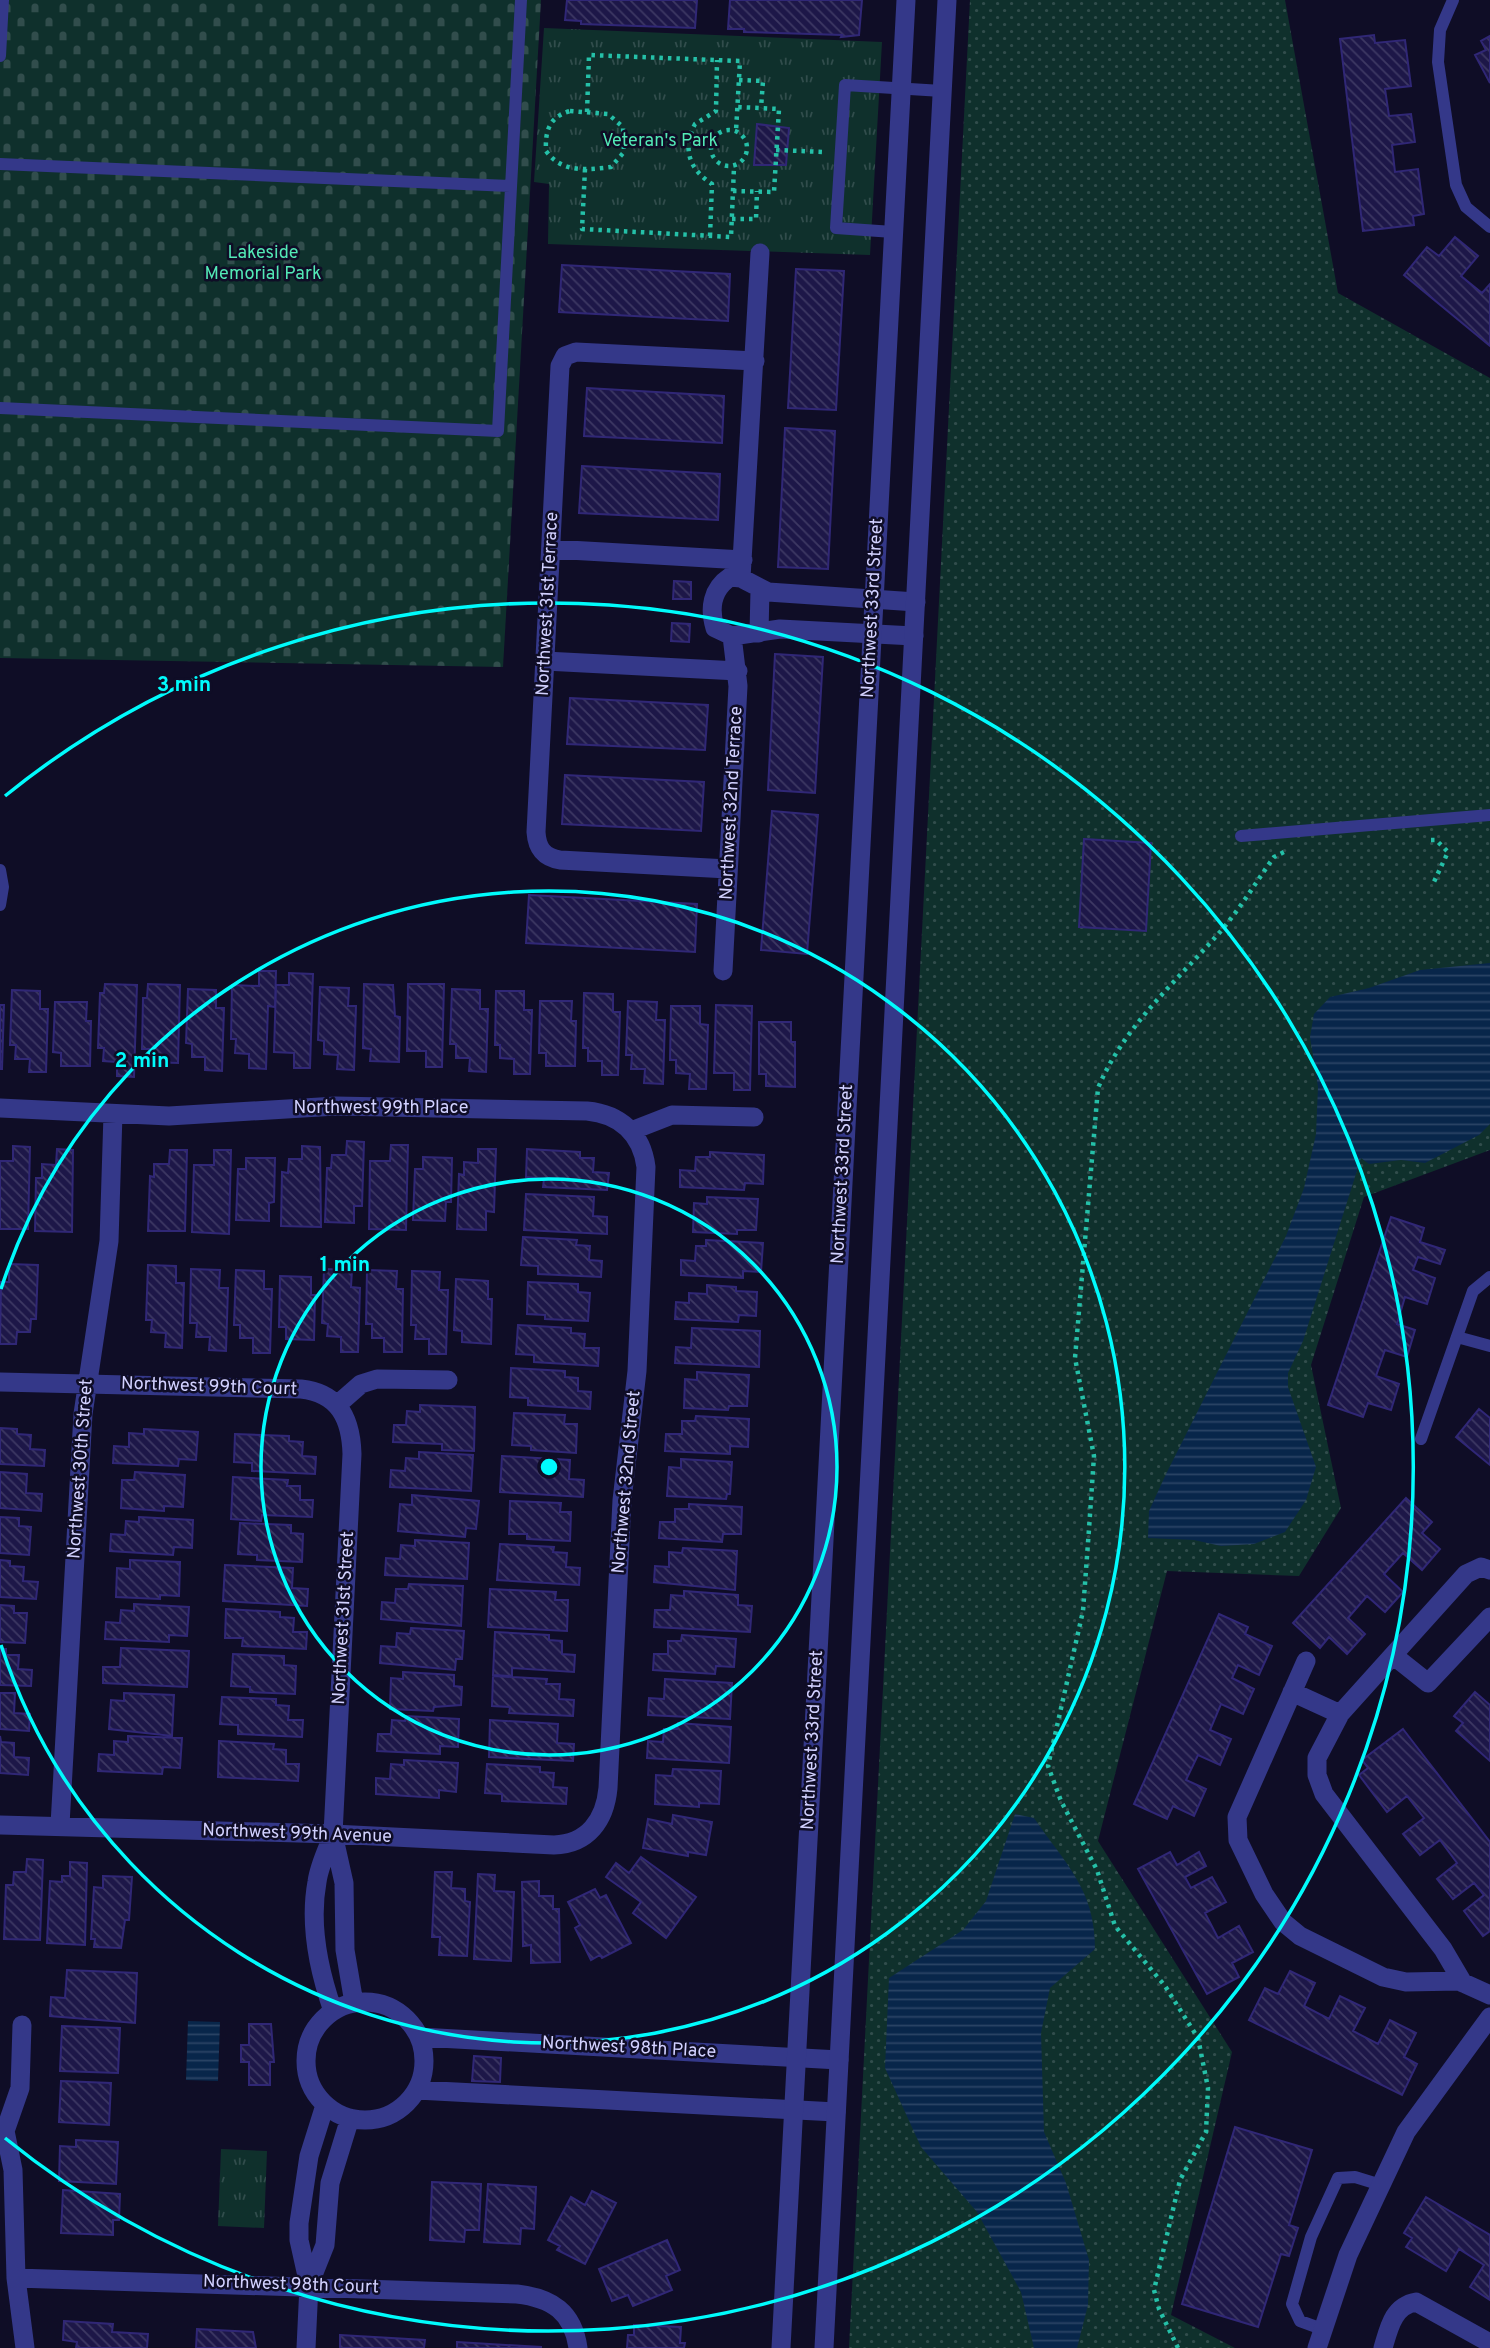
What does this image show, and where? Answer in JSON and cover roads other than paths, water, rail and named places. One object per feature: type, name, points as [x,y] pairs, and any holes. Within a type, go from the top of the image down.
[{"type":"street","name":"Northwest 33rd Street","points":[[781,2348],[906,0]]},
{"type":"street","points":[[824,2348],[947,0]]},
{"type":"street","points":[[742,569],[760,253]]},
{"type":"street","name":"Northwest 31st Terrace","points":[[728,869],[559,859],[542,853],[536,832],[560,366],[565,356],[576,352],[755,361]]},
{"type":"street","points":[[551,549],[742,569],[760,590],[759,633]]},
{"type":"street","points":[[742,569],[716,590],[712,603],[715,628],[732,636],[789,629],[914,636]]},
{"type":"street","points":[[760,590],[916,602]]},
{"type":"street","name":"Northwest 32nd Terrace","points":[[723,971],[737,671],[732,636]]},
{"type":"street","points":[[545,661],[737,671]]},
{"type":"street","name":"Northwest 99th Place","points":[[0,1108],[193,1115],[336,1106],[587,1111],[618,1119],[631,1131]]},
{"type":"street","name":"Northwest 30th Street","points":[[61,1825],[86,1384],[109,1241],[113,1114]]},
{"type":"street","points":[[631,1131],[672,1115],[754,1117]]},
{"type":"street","name":"Northwest 32nd Street","points":[[590,1832],[601,1818],[607,1799],[624,1475],[636,1371],[646,1167],[643,1148],[631,1131]]},
{"type":"street","points":[[337,1405],[361,1384],[377,1380],[447,1380]]},
{"type":"street","name":"Northwest 99th Court","points":[[0,1382],[301,1389],[324,1395],[337,1405]]},
{"type":"street","name":"Northwest 31st Street","points":[[337,1405],[348,1422],[352,1454],[333,1834],[344,1883],[345,1950],[354,2003]]},
{"type":"street","points":[[1463,1983],[1443,1949],[1319,1785],[1317,1758],[1340,1714],[1466,1574],[1481,1567],[1490,1570]]},
{"type":"street","points":[[1394,1656],[1428,1683],[1490,1617]]},
{"type":"street","points":[[1306,1661],[1237,1817],[1238,1840],[1264,1894],[1290,1930],[1372,1972],[1406,1982],[1463,1983],[1490,1996]]},
{"type":"street","points":[[1292,1692],[1340,1714]]},
{"type":"street","name":"Northwest 99th Avenue","points":[[0,1825],[333,1834],[554,1845],[571,1844],[590,1832]]},
{"type":"street","name":"Northwest 31st Street","points":[[333,1834],[317,1880],[315,1906],[318,1963],[333,2011]]},
{"type":"street","points":[[369,2001],[393,2008],[412,2024],[425,2059],[417,2090],[406,2105],[384,2118],[350,2118],[325,2105],[312,2086],[307,2050],[316,2028],[333,2011],[354,2003],[369,2001]]},
{"type":"street","points":[[1320,2339],[1349,2255],[1406,2132],[1490,2017]]},
{"type":"street","points":[[22,2025],[20,2088],[3,2131],[13,2170],[16,2278],[25,2348]]},
{"type":"street","name":"Northwest 98th Place","points":[[419,2037],[839,2060]]},
{"type":"street","points":[[417,2090],[836,2112]]},
{"type":"street","points":[[306,2348],[309,2285],[299,2240],[301,2200],[309,2156],[325,2105]]},
{"type":"street","points":[[309,2285],[325,2245],[330,2183],[350,2118]]},
{"type":"street","name":"Northwest 98th Court","points":[[16,2278],[309,2285],[517,2294],[544,2299],[561,2310],[570,2321],[578,2348]]},
{"type":"street","points":[[1383,2348],[1396,2313],[1402,2306],[1416,2302],[1490,2343]]},
{"type":"lane","points":[[0,56],[3,0]]},
{"type":"lane","points":[[0,408],[498,431],[521,0]]},
{"type":"lane","points":[[1453,0],[1440,30],[1438,62],[1456,185],[1466,207],[1490,227]]},
{"type":"lane","points":[[893,232],[836,228],[845,85],[942,91]]},
{"type":"lane","points":[[0,164],[510,186]]},
{"type":"lane","points":[[1241,836],[1490,815]]},
{"type":"lane","points":[[0,870],[3,887],[0,905]]},
{"type":"lane","points":[[1421,1438],[1473,1291],[1490,1277]]},
{"type":"lane","points":[[1457,1337],[1490,1346]]},
{"type":"lane","points":[[1320,2339],[1300,2321],[1292,2304],[1311,2237],[1338,2178],[1355,2177],[1381,2185]]},
{"type":"water","points":[[1490,963],[1490,1124],[1479,1135],[1425,1163],[1401,1160],[1369,1164],[1361,1158],[1303,1341],[1288,1373],[1288,1387],[1316,1467],[1306,1500],[1285,1532],[1254,1544],[1221,1546],[1194,1540],[1148,1538],[1149,1511],[1286,1236],[1304,1188],[1316,1134],[1318,1087],[1310,1037],[1314,1014],[1330,997],[1369,988],[1420,970]]},
{"type":"water","points":[[1015,1814],[1034,1818],[1067,1864],[1084,1894],[1094,1928],[1095,1949],[1050,1988],[1041,2033],[1044,2132],[1066,2183],[1089,2260],[1088,2305],[1077,2348],[1034,2348],[1021,2292],[977,2212],[921,2147],[885,2068],[889,1978],[963,1930],[986,1901]]},
{"type":"water","points":[[188,2021],[220,2022],[218,2081],[186,2080]]},
{"type":"park label","name":"Veteran's Park","points":[[660,141]]},
{"type":"park label","name":"Lakeside Memorial Park","points":[[263,263]]}]
